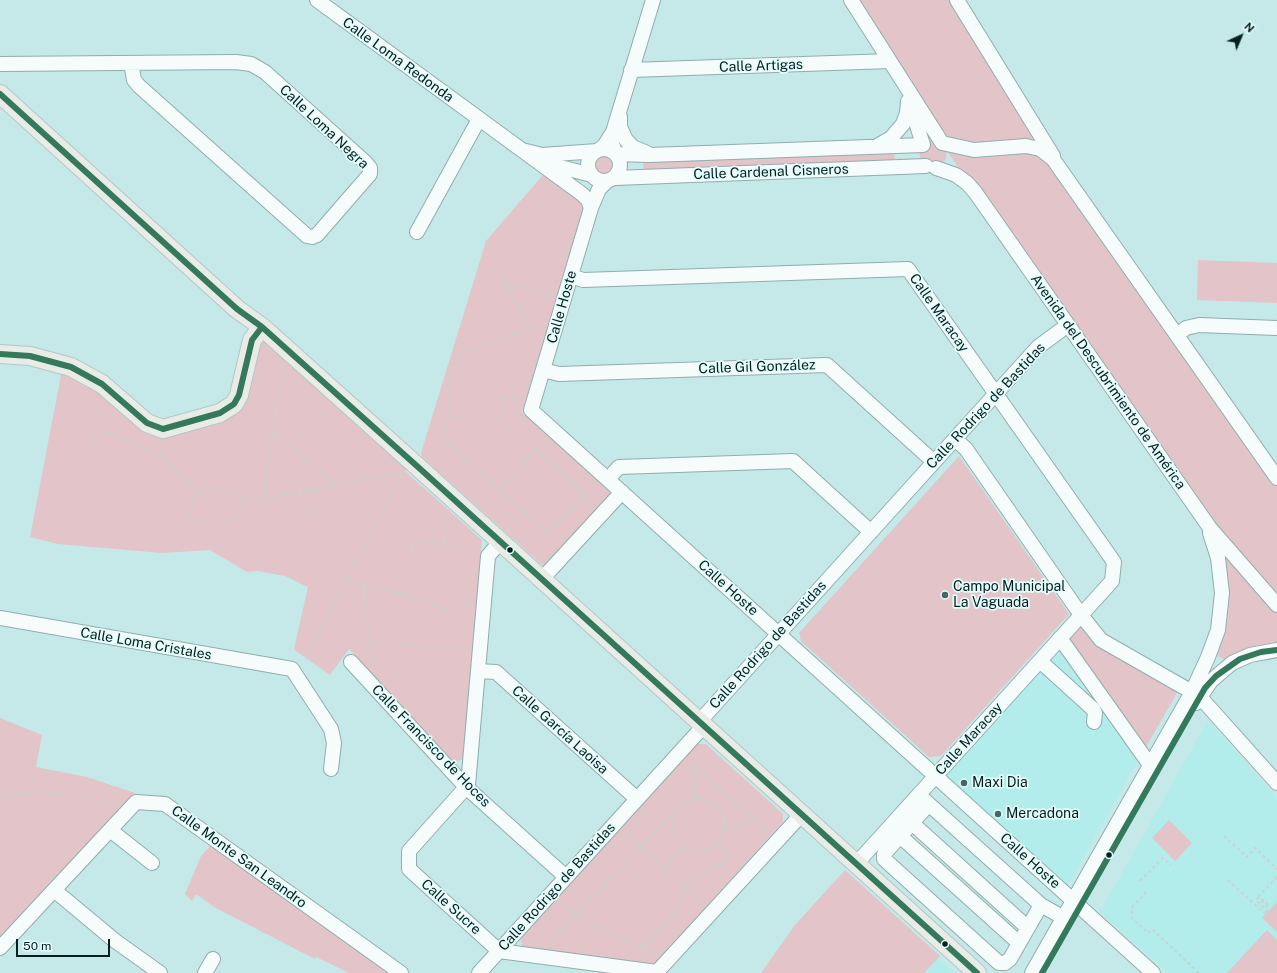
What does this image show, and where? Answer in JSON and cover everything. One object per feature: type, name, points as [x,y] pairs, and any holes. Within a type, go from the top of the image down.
[{"type":"main road","points":[[0,94],[237,308],[262,328],[542,579],[977,973]]},
{"type":"main road","points":[[0,354],[30,356],[71,367],[102,384],[147,423],[163,429],[220,412],[234,404],[239,395],[252,340],[262,328]]},
{"type":"street","name":"Calle Loma Redonda","points":[[317,0],[522,150],[536,154],[547,162]]},
{"type":"street","points":[[547,162],[592,175],[598,180],[611,180],[620,171],[621,164],[612,144],[613,132],[653,0]]},
{"type":"street","points":[[851,0],[903,81],[946,150],[946,159],[940,166],[931,167],[920,157],[923,145],[903,81]]},
{"type":"street","points":[[957,0],[1060,169],[1277,478]]},
{"type":"street","name":"Calle Artigas","points":[[632,70],[890,61]]},
{"type":"street","name":"Calle Loma Negra","points":[[0,64],[236,62],[257,66],[366,163],[370,170],[370,174],[317,235],[312,237],[307,236],[139,86],[134,80],[132,63]]},
{"type":"street","points":[[874,147],[891,138],[903,124],[908,103],[903,81]]},
{"type":"street","points":[[621,105],[620,123],[623,136],[633,147],[650,155]]},
{"type":"street","points":[[417,232],[479,119]]},
{"type":"street","points":[[592,175],[588,164],[591,156],[604,146],[613,132]]},
{"type":"street","points":[[923,145],[933,140],[974,150],[1020,146],[1034,148],[1048,154],[1060,169]]},
{"type":"street","name":"Calle Cardenal Cisneros","points":[[616,154],[650,155],[923,145]]},
{"type":"street","points":[[547,162],[605,149],[616,154]]},
{"type":"street","points":[[547,162],[585,196],[591,208]]},
{"type":"street","name":"Calle Cardenal Cisneros","points":[[611,180],[931,167]]},
{"type":"street","name":"Avenida del Descubrimiento de América","points":[[931,167],[956,175],[968,183],[1199,513],[1210,528],[1277,605]]},
{"type":"street","name":"Calle Hoste","points":[[591,208],[592,175]]},
{"type":"street","name":"Calle Hoste","points":[[611,180],[599,188],[591,208],[531,410],[1153,973]]},
{"type":"street","name":"Calle Maracay","points":[[571,276],[583,280],[908,269],[1114,562],[1112,581],[936,776],[924,799],[856,864]]},
{"type":"street","name":"Calle Rodrigo de Bastidas","points":[[479,973],[700,730],[699,722],[1042,343],[1068,325]]},
{"type":"street","points":[[1176,335],[1186,328],[1199,326],[1277,328]]},
{"type":"street","name":"Calle Gil González","points":[[543,370],[559,374],[827,365],[934,462]]},
{"type":"street","points":[[955,439],[966,449],[1081,615],[1101,640],[1196,694],[1277,783]]},
{"type":"street","points":[[608,479],[619,467],[793,461],[871,532]]},
{"type":"street","points":[[542,579],[622,492]]},
{"type":"street","points":[[1032,973],[1064,918],[1077,904],[1196,694],[1215,640],[1220,620],[1222,581],[1216,548],[1199,513]]},
{"type":"street","points":[[466,787],[468,785],[488,556],[500,542]]},
{"type":"street","name":"Calle Loma Cristales","points":[[0,618],[292,670],[331,729],[334,743],[331,769]]},
{"type":"street","points":[[1060,638],[1150,765]]},
{"type":"street","points":[[1215,640],[1215,649],[1220,658],[1226,661],[1240,659],[1262,652],[1277,650]]},
{"type":"street","points":[[1042,973],[1150,765],[1196,694],[1216,676],[1240,659]]},
{"type":"street","points":[[1040,661],[1093,709],[1095,713],[1094,722]]},
{"type":"street","name":"Calle Francisco de Hoces","points":[[351,662],[466,787],[566,877]]},
{"type":"street","name":"Calle García Laoisa","points":[[478,671],[496,672],[636,799]]},
{"type":"street","name":"Calle Sucre","points":[[466,787],[409,851],[409,869],[499,951]]},
{"type":"street","points":[[1041,905],[1010,959],[1005,963],[999,963],[884,859],[884,854],[912,823],[924,799],[1041,905],[1064,918]]},
{"type":"street","name":"Calle Monte San Leandro","points":[[0,948],[136,802],[165,804],[401,973]]},
{"type":"street","points":[[499,951],[657,972],[801,815]]},
{"type":"street","points":[[912,823],[1028,928]]},
{"type":"street","points":[[110,830],[152,863]]},
{"type":"street","points":[[900,836],[1019,944]]},
{"type":"street","points":[[54,890],[114,940],[160,973]]},
{"type":"street","points":[[205,973],[213,958]]},
{"type":"path","points":[[531,329],[502,280],[556,297]]},
{"type":"path","points":[[500,489],[536,449],[586,493],[549,534],[442,438],[446,417],[451,404],[447,386],[458,354],[531,329],[546,334]]},
{"type":"path","points":[[263,499],[283,364]]},
{"type":"path","points":[[446,417],[471,420],[496,417],[505,406],[501,396],[518,396],[526,399]]},
{"type":"path","points":[[94,438],[109,432],[161,456],[198,494]]},
{"type":"path","points":[[273,432],[335,485]]},
{"type":"path","points":[[245,502],[404,471],[306,658]]},
{"type":"path","points":[[218,488],[229,489],[239,494],[245,502],[241,514],[231,522],[220,525],[203,524],[196,521],[190,512],[192,502],[198,494],[218,488]]},
{"type":"path","points":[[311,489],[318,498]]},
{"type":"path","points":[[299,492],[300,509]]},
{"type":"path","points":[[308,514],[319,506]]},
{"type":"path","points":[[445,544],[448,510]]},
{"type":"path","points":[[411,552],[412,541],[481,548]]},
{"type":"path","points":[[348,577],[363,585],[408,595],[458,613],[472,599]]},
{"type":"path","points":[[363,585],[373,669]]},
{"type":"path","points":[[369,641],[472,650]]},
{"type":"path","points":[[684,757],[771,836]]},
{"type":"path","points":[[694,799],[695,766]]},
{"type":"path","points":[[0,796],[13,796],[38,792],[64,794],[122,806]]},
{"type":"path","points":[[543,949],[668,819],[676,813],[681,806],[694,799],[703,799],[712,802],[721,811],[725,819],[723,837],[718,844],[704,851],[694,851],[684,846],[675,834],[673,825],[676,813]]},
{"type":"path","points":[[725,828],[755,820]]},
{"type":"path","points":[[620,827],[706,907]]},
{"type":"path","points":[[1224,836],[1247,857],[1255,848],[1277,869]]},
{"type":"path","points":[[642,963],[642,947],[674,914],[685,887],[729,858],[724,849],[718,844]]},
{"type":"path","points":[[664,867],[684,846]]},
{"type":"path","points":[[1140,882],[1163,858],[1171,865]]},
{"type":"path","points":[[1228,880],[1264,913],[1268,911],[1256,900],[1258,898],[1267,907],[1269,906],[1258,896],[1277,877]]},
{"type":"path","points":[[1146,892],[1132,907],[1132,918],[1148,933],[1152,929],[1199,973]]},
{"type":"path","points":[[562,901],[575,916],[662,956]]},
{"type":"shaded area","points":[[851,0],[957,0],[1039,132],[1277,478],[1277,650],[1226,661],[1216,653],[1216,548],[947,151],[946,159],[940,166],[921,161],[919,152],[928,141],[933,140]]},
{"type":"shaded area","points":[[605,149],[620,160],[621,168],[620,171],[598,181],[588,168],[588,164],[591,156]]},
{"type":"shaded area","points":[[893,151],[895,158],[894,163],[646,172],[643,166],[645,159]]},
{"type":"shaded area","points":[[543,175],[584,205],[522,412],[617,498],[549,571],[422,457],[421,453],[486,241]]},
{"type":"shaded area","points":[[1198,260],[1277,263],[1277,303],[1197,300]]},
{"type":"shaded area","points":[[262,340],[265,340],[407,468],[405,471],[482,540],[463,759],[454,762],[349,649],[330,675],[294,649],[308,587],[285,576],[258,571],[247,572],[210,550],[162,553],[58,544],[30,537],[62,370],[70,371],[144,427],[222,417],[255,346]]},
{"type":"shaded area","name":"Campo Municipal La Vaguada","points":[[959,456],[1069,614],[941,756],[929,757],[801,641],[799,633]]},
{"type":"shaded area","points":[[1087,620],[1101,640],[1181,686],[1142,754],[1064,645]]},
{"type":"shaded area","points":[[1064,645],[1142,754],[1064,892],[941,781]]},
{"type":"shaded area","points":[[0,718],[42,735],[36,767],[87,777],[135,793],[0,938]]},
{"type":"shaded area","points":[[1208,720],[1277,798],[1277,973],[1168,973],[1100,912]]},
{"type":"shaded area","points":[[695,744],[706,744],[783,814],[783,822],[654,964],[522,947],[521,937]]},
{"type":"shaded area","points":[[1169,820],[1192,843],[1175,861],[1152,838]]},
{"type":"shaded area","points":[[211,845],[391,973],[349,973],[316,957],[315,959],[214,907],[196,894],[192,901],[185,894],[201,856]]},
{"type":"shaded area","points":[[845,870],[940,956],[924,973],[761,973],[795,925]]},
{"type":"shaded area","points":[[1277,902],[1277,932],[1262,918]]},
{"type":"shaded area","points":[[1267,930],[1277,940],[1277,973],[1227,973]]},
{"type":"shaded area","points":[[938,958],[954,973],[924,973]]},
{"type":"transit line","points":[[0,94],[237,309],[262,327],[418,467],[977,973]]},
{"type":"transit line","points":[[0,354],[30,356],[71,367],[102,384],[147,423],[163,429],[220,413],[234,404],[239,395],[252,340],[262,327]]},
{"type":"transit line","points":[[1042,973],[1205,688],[1216,676],[1240,659],[1261,652],[1277,650]]},
{"type":"place","name":"Campo Municipal La Vaguada","points":[[945,595]]},
{"type":"place","name":"Maxi Dia","points":[[964,783]]},
{"type":"place","name":"Mercadona","points":[[998,814]]}]
